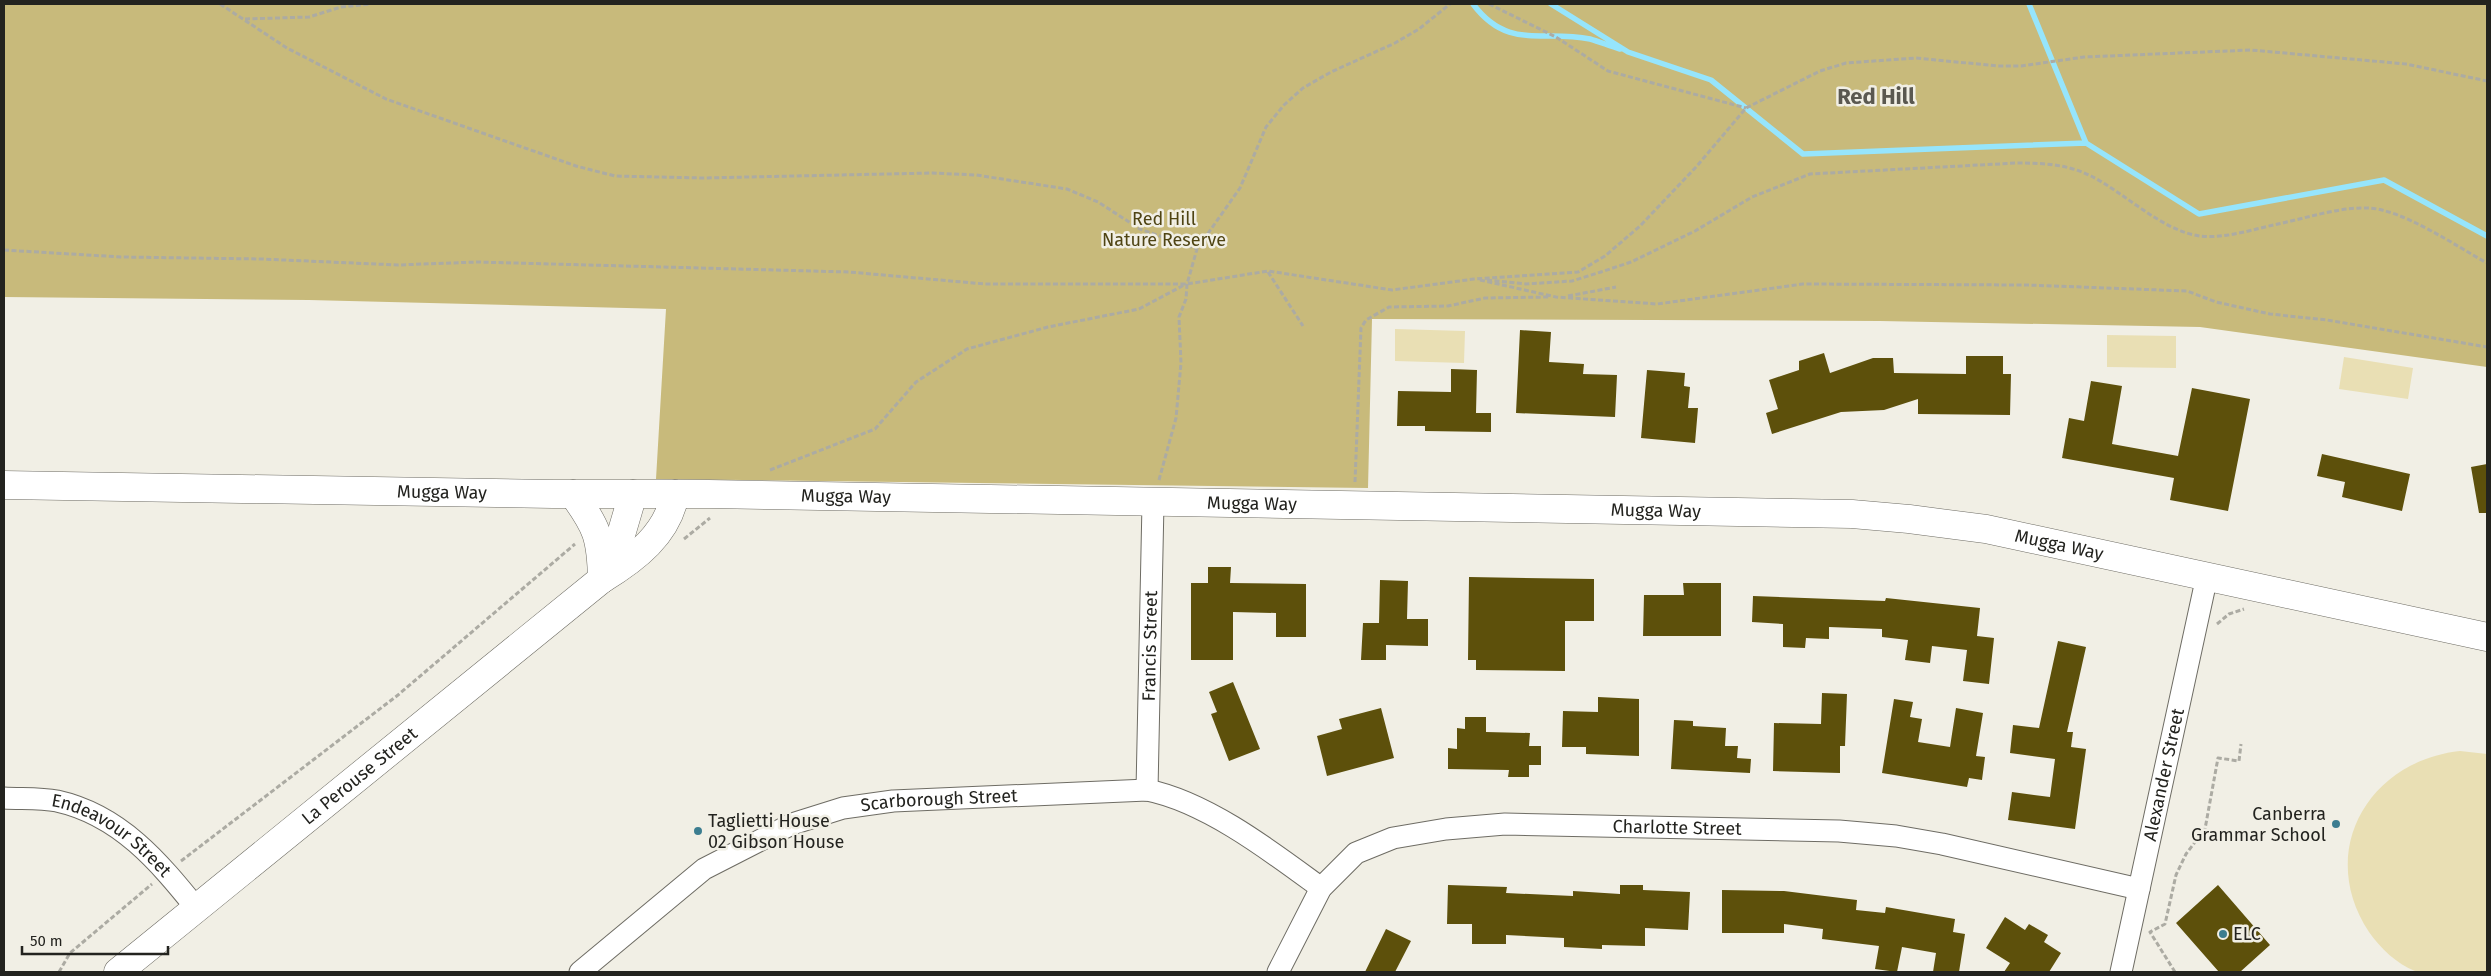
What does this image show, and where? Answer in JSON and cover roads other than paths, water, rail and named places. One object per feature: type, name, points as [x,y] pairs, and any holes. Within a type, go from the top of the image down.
[{"type":"main road","name":"Mugga Way","points":[[4,486],[675,494],[1793,512],[1909,519],[1986,529],[2487,637]]},
{"type":"main road","points":[[573,494],[597,532],[602,555],[602,578]]},
{"type":"main road","name":"La Perouse Street","points":[[602,578],[618,545],[633,494]]},
{"type":"main road","name":"La Perouse Street","points":[[118,972],[140,952],[197,910],[602,578],[643,550],[664,526],[673,508],[675,494]]},
{"type":"street","name":"Francis Street","points":[[1147,790],[1152,503]]},
{"type":"street","name":"Alexander Street","points":[[2121,972],[2206,576]]},
{"type":"street","name":"Scarborough Street","points":[[580,972],[704,869],[792,824],[843,808],[893,800],[1147,790],[1172,797],[1216,818],[1260,844],[1321,888]]},
{"type":"street","name":"Endeavour Street","points":[[4,798],[56,801],[94,814],[119,827],[167,872],[197,910]]},
{"type":"street","name":"Charlotte Street","points":[[1278,972],[1321,888],[1356,853],[1393,838],[1446,829],[1505,824],[1839,831],[1896,836],[1942,844],[2139,889]]},
{"type":"waterway","points":[[1473,4],[1486,19],[1499,28],[1513,33],[1590,39],[1620,49]]},
{"type":"waterway","points":[[1551,4],[1628,52],[1711,80],[1803,154],[2086,143]]},
{"type":"waterway","points":[[2029,4],[2086,143],[2199,214],[2384,180],[2487,236]]},
{"type":"place","name":"Canberra Grammar School","points":[[2336,824]]},
{"type":"place","name":"Taglietti House 02 Gibson House","points":[[698,831]]},
{"type":"place","name":"ELC","points":[[2223,934]]},
{"type":"district","name":"Red Hill","points":[[1876,96]]},
{"type":"park label","name":"Red Hill Nature Reserve","points":[[1164,229]]}]
